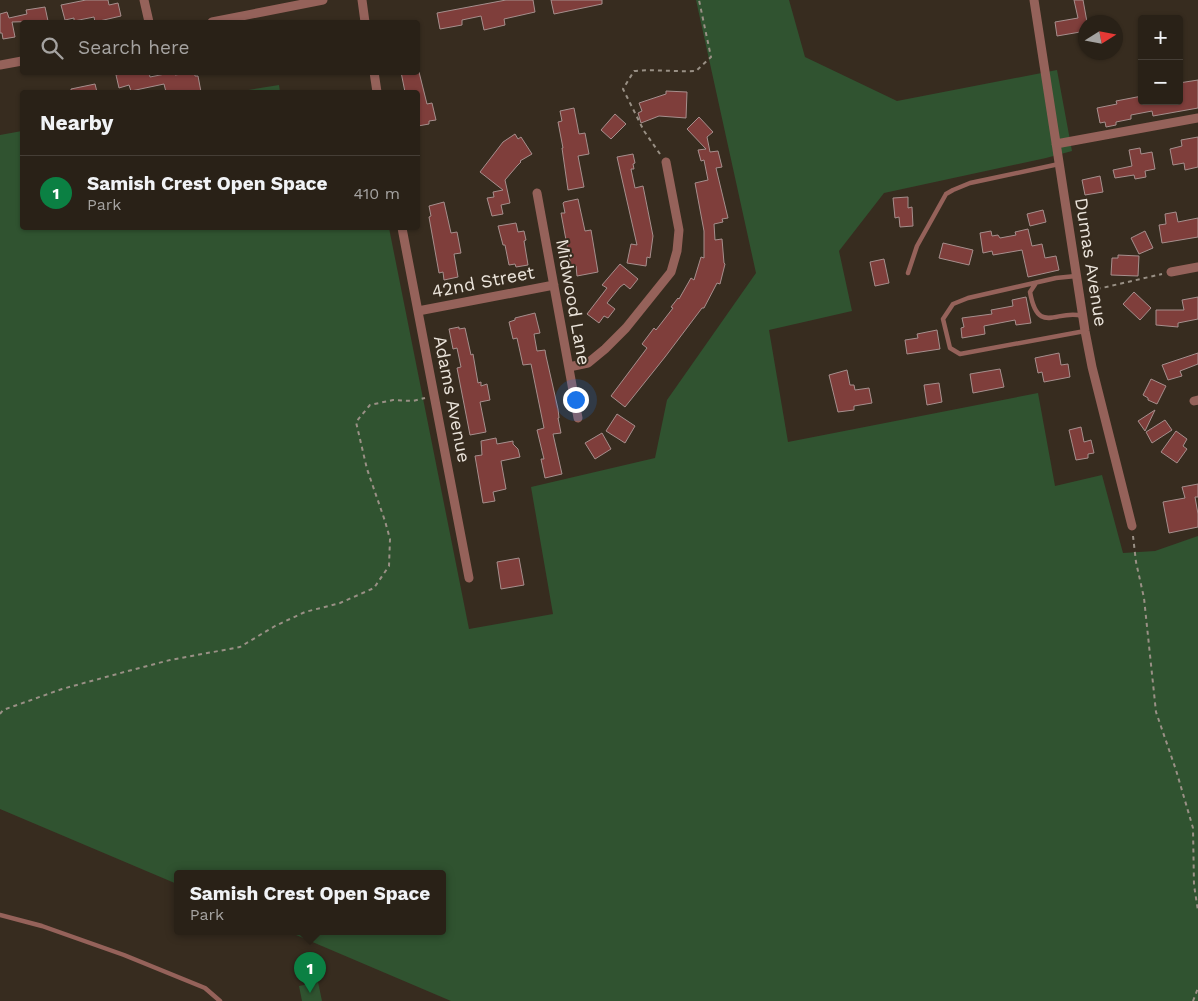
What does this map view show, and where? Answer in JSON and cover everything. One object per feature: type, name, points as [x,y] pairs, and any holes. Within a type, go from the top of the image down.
[{"type":"street","points":[[144,0],[149,20]]},
{"type":"street","points":[[222,20],[323,0]]},
{"type":"street","points":[[362,0],[365,20]]},
{"type":"street","name":"Dumas Avenue","points":[[1034,0],[1082,316],[1092,367],[1132,526]]},
{"type":"street","points":[[0,66],[20,61]]},
{"type":"street","points":[[374,75],[377,90]]},
{"type":"street","points":[[1056,144],[1198,118]]},
{"type":"street","points":[[569,367],[588,363],[605,349],[626,328],[670,272],[677,251],[679,230],[666,162]]},
{"type":"street","name":"Midwood Lane","points":[[537,192],[578,418]]},
{"type":"street","name":"Adams Avenue","points":[[402,230],[470,578]]},
{"type":"street","points":[[1171,272],[1198,267]]},
{"type":"street","name":"42nd Street","points":[[418,311],[554,285]]},
{"type":"lane","points":[[908,273],[916,246],[946,194],[970,183],[1059,164]]},
{"type":"lane","points":[[1076,276],[1056,278],[968,298],[953,304],[943,319],[950,348],[960,354],[1085,331]]},
{"type":"lane","points":[[1036,283],[1030,292],[1032,304],[1037,313],[1045,318],[1055,318],[1073,313],[1082,316]]},
{"type":"lane","points":[[0,915],[42,926],[124,955],[205,988],[220,1001]]},
{"type":"path","points":[[666,162],[644,132],[623,89],[634,71],[654,69],[675,72],[696,71],[711,57],[699,0]]},
{"type":"path","points":[[1079,294],[1171,272]]},
{"type":"path","points":[[0,714],[3,710],[46,694],[128,670],[240,647],[275,626],[305,612],[340,603],[374,588],[389,566],[390,539],[386,521],[367,469],[356,422],[370,405],[393,400],[413,401],[434,397]]},
{"type":"path","points":[[1132,526],[1136,562],[1144,598],[1156,712],[1194,828],[1194,885],[1198,911]]},
{"type":"path","points":[[1193,1001],[1198,988]]},
{"type":"green space","points":[[696,0],[789,0],[805,57],[897,101],[1057,70],[1072,151],[884,193],[839,251],[852,311],[769,330],[788,442],[1038,393],[1055,486],[1102,475],[1123,553],[1155,551],[1198,536],[1198,1001],[451,1001],[296,935],[446,935],[446,870],[174,870],[174,883],[0,809],[0,135],[20,131],[20,230],[389,230],[469,629],[553,614],[531,487],[655,458],[667,400],[756,273]]},
{"type":"green space","points":[[279,85],[280,90],[248,90]]},
{"type":"green space","points":[[318,982],[322,1001],[302,1001],[299,986]]},
{"type":"building","points":[[86,0],[108,0],[109,5],[118,3],[121,16],[104,20],[95,20],[94,17],[65,20],[61,5]]},
{"type":"building","points":[[506,0],[533,0],[535,12],[504,19],[505,25],[484,30],[481,16],[462,20],[462,25],[440,29],[437,13]]},
{"type":"building","points":[[551,0],[602,0],[602,4],[554,14]]},
{"type":"building","points":[[1074,0],[1083,0],[1086,15],[1078,15],[1078,18]]},
{"type":"building","points":[[45,7],[48,20],[20,20],[20,22],[12,22],[15,37],[3,39],[2,33],[0,33],[0,14],[7,12],[9,18],[27,14],[26,10]]},
{"type":"building","points":[[1078,18],[1078,32],[1057,36],[1055,22]]},
{"type":"building","points":[[116,75],[150,75],[150,77],[160,75],[195,75],[198,76],[201,90],[166,90],[164,84],[136,90],[131,90],[129,85],[119,88]]},
{"type":"building","points":[[402,75],[420,75],[427,104],[432,103],[436,120],[420,126],[420,90],[405,90]]},
{"type":"building","points":[[1198,80],[1198,108],[1153,116],[1152,111],[1131,115],[1131,119],[1116,122],[1116,125],[1106,127],[1105,122],[1100,123],[1097,108],[1117,104],[1116,101],[1138,97],[1138,105],[1183,105],[1183,82]]},
{"type":"building","points":[[95,84],[96,90],[71,90]]},
{"type":"building","points":[[666,91],[687,92],[686,118],[659,116],[641,123],[638,113],[642,111],[639,103],[666,94]]},
{"type":"building","points":[[574,108],[579,134],[585,133],[589,154],[578,156],[584,187],[568,190],[558,122],[562,121],[560,111]]},
{"type":"building","points":[[615,114],[626,124],[611,139],[601,130]]},
{"type":"building","points":[[699,117],[713,132],[707,137],[710,152],[718,151],[722,167],[716,168],[728,218],[722,219],[723,222],[714,224],[715,240],[722,239],[725,264],[720,284],[717,283],[704,308],[702,308],[625,407],[611,396],[647,348],[642,344],[673,308],[671,307],[679,299],[691,278],[694,280],[701,257],[704,258],[704,231],[695,183],[708,180],[704,160],[701,161],[698,150],[706,149],[687,129]]},
{"type":"building","points":[[515,134],[518,139],[521,137],[532,154],[520,161],[505,180],[510,203],[501,205],[503,214],[492,216],[487,198],[494,197],[493,192],[503,190],[480,172],[503,142]]},
{"type":"building","points":[[1198,137],[1198,167],[1185,170],[1184,163],[1173,165],[1170,149],[1182,146],[1181,140]]},
{"type":"building","points":[[1140,148],[1141,154],[1152,152],[1155,169],[1145,171],[1146,177],[1135,179],[1134,175],[1115,178],[1113,170],[1132,166],[1129,150]]},
{"type":"building","points":[[633,154],[635,163],[633,164],[634,169],[631,169],[635,188],[643,186],[653,236],[650,258],[647,257],[646,266],[627,263],[631,244],[637,245],[617,157]]},
{"type":"building","points":[[1100,176],[1103,192],[1085,195],[1082,180]]},
{"type":"building","points":[[908,197],[908,208],[912,207],[913,226],[900,227],[899,217],[895,218],[893,198]]},
{"type":"building","points":[[578,199],[585,231],[591,230],[598,272],[577,276],[576,266],[571,267],[561,213],[565,213],[564,202]]},
{"type":"building","points":[[444,202],[451,233],[457,232],[461,253],[454,254],[458,277],[444,280],[443,272],[439,273],[429,217],[431,216],[429,206]]},
{"type":"building","points":[[1043,210],[1046,222],[1030,226],[1027,214]]},
{"type":"building","points":[[1176,212],[1178,222],[1198,218],[1198,237],[1162,243],[1159,225],[1166,224],[1165,214]]},
{"type":"building","points":[[516,223],[518,232],[524,231],[528,265],[516,267],[515,264],[509,265],[505,245],[503,245],[498,226]]},
{"type":"building","points":[[1028,229],[1032,246],[1042,244],[1045,258],[1056,256],[1059,270],[1028,277],[1022,250],[993,255],[992,251],[983,253],[980,233],[991,231],[992,236],[998,235],[1000,238],[1016,235],[1015,232]]},
{"type":"building","points":[[1145,231],[1153,248],[1139,254],[1131,238]]},
{"type":"building","points":[[943,243],[973,250],[969,265],[939,258]]},
{"type":"building","points":[[1118,255],[1139,256],[1138,276],[1111,275],[1112,258],[1118,258]]},
{"type":"building","points":[[884,259],[889,283],[875,286],[870,262]]},
{"type":"building","points":[[620,264],[638,279],[630,289],[624,284],[620,287],[607,303],[615,309],[608,318],[604,316],[599,323],[587,314],[607,288],[602,285]]},
{"type":"building","points":[[1134,292],[1151,308],[1140,320],[1123,304]]},
{"type":"building","points":[[1026,297],[1031,323],[1016,325],[1015,320],[984,326],[985,334],[962,338],[961,328],[964,327],[962,318],[992,314],[991,310],[1013,306],[1012,300]]},
{"type":"building","points":[[1198,297],[1198,319],[1178,323],[1178,327],[1156,325],[1156,310],[1184,310],[1182,300]]},
{"type":"building","points":[[535,313],[540,333],[534,334],[537,351],[545,350],[558,409],[561,433],[553,434],[562,474],[545,478],[541,459],[544,459],[537,430],[544,428],[531,364],[523,365],[517,338],[513,339],[509,322],[515,320],[515,318]]},
{"type":"building","points":[[459,327],[459,329],[465,328],[471,355],[473,354],[478,383],[481,382],[481,386],[487,384],[490,400],[480,402],[486,432],[470,435],[457,368],[461,367],[457,348],[453,349],[449,329]]},
{"type":"building","points":[[937,330],[940,349],[907,354],[905,340],[918,338],[917,334]]},
{"type":"building","points":[[1059,353],[1061,365],[1068,364],[1070,377],[1044,382],[1042,372],[1038,373],[1035,358]]},
{"type":"building","points":[[1198,353],[1198,364],[1180,371],[1182,376],[1168,380],[1162,365]]},
{"type":"building","points":[[1000,369],[1004,387],[973,393],[970,374]]},
{"type":"building","points":[[847,370],[850,385],[854,385],[855,390],[869,388],[872,403],[854,406],[854,410],[838,412],[829,375]]},
{"type":"building","points":[[1151,379],[1166,386],[1157,404],[1148,400],[1143,395]]},
{"type":"building","points":[[939,383],[942,402],[927,405],[924,385]]},
{"type":"building","points":[[1155,410],[1145,431],[1138,421]]},
{"type":"building","points":[[617,414],[635,426],[625,443],[606,431]]},
{"type":"building","points":[[1165,420],[1172,430],[1152,443],[1146,432]]},
{"type":"building","points":[[1081,427],[1084,442],[1091,440],[1094,453],[1088,454],[1088,458],[1076,460],[1069,430]]},
{"type":"building","points":[[1176,431],[1187,439],[1183,446],[1187,449],[1177,463],[1161,452]]},
{"type":"building","points":[[602,433],[611,449],[595,459],[585,443]]},
{"type":"building","points":[[496,438],[497,444],[513,441],[520,457],[501,461],[506,489],[493,492],[495,501],[483,503],[475,456],[482,455],[481,441]]},
{"type":"building","points":[[1198,484],[1198,497],[1195,497],[1198,527],[1169,533],[1163,502],[1185,498],[1182,487]]},
{"type":"building","points":[[519,558],[524,585],[501,589],[497,562]]},
{"type":"place","name":"Samish Crest Open Space","points":[[310,993]]}]
